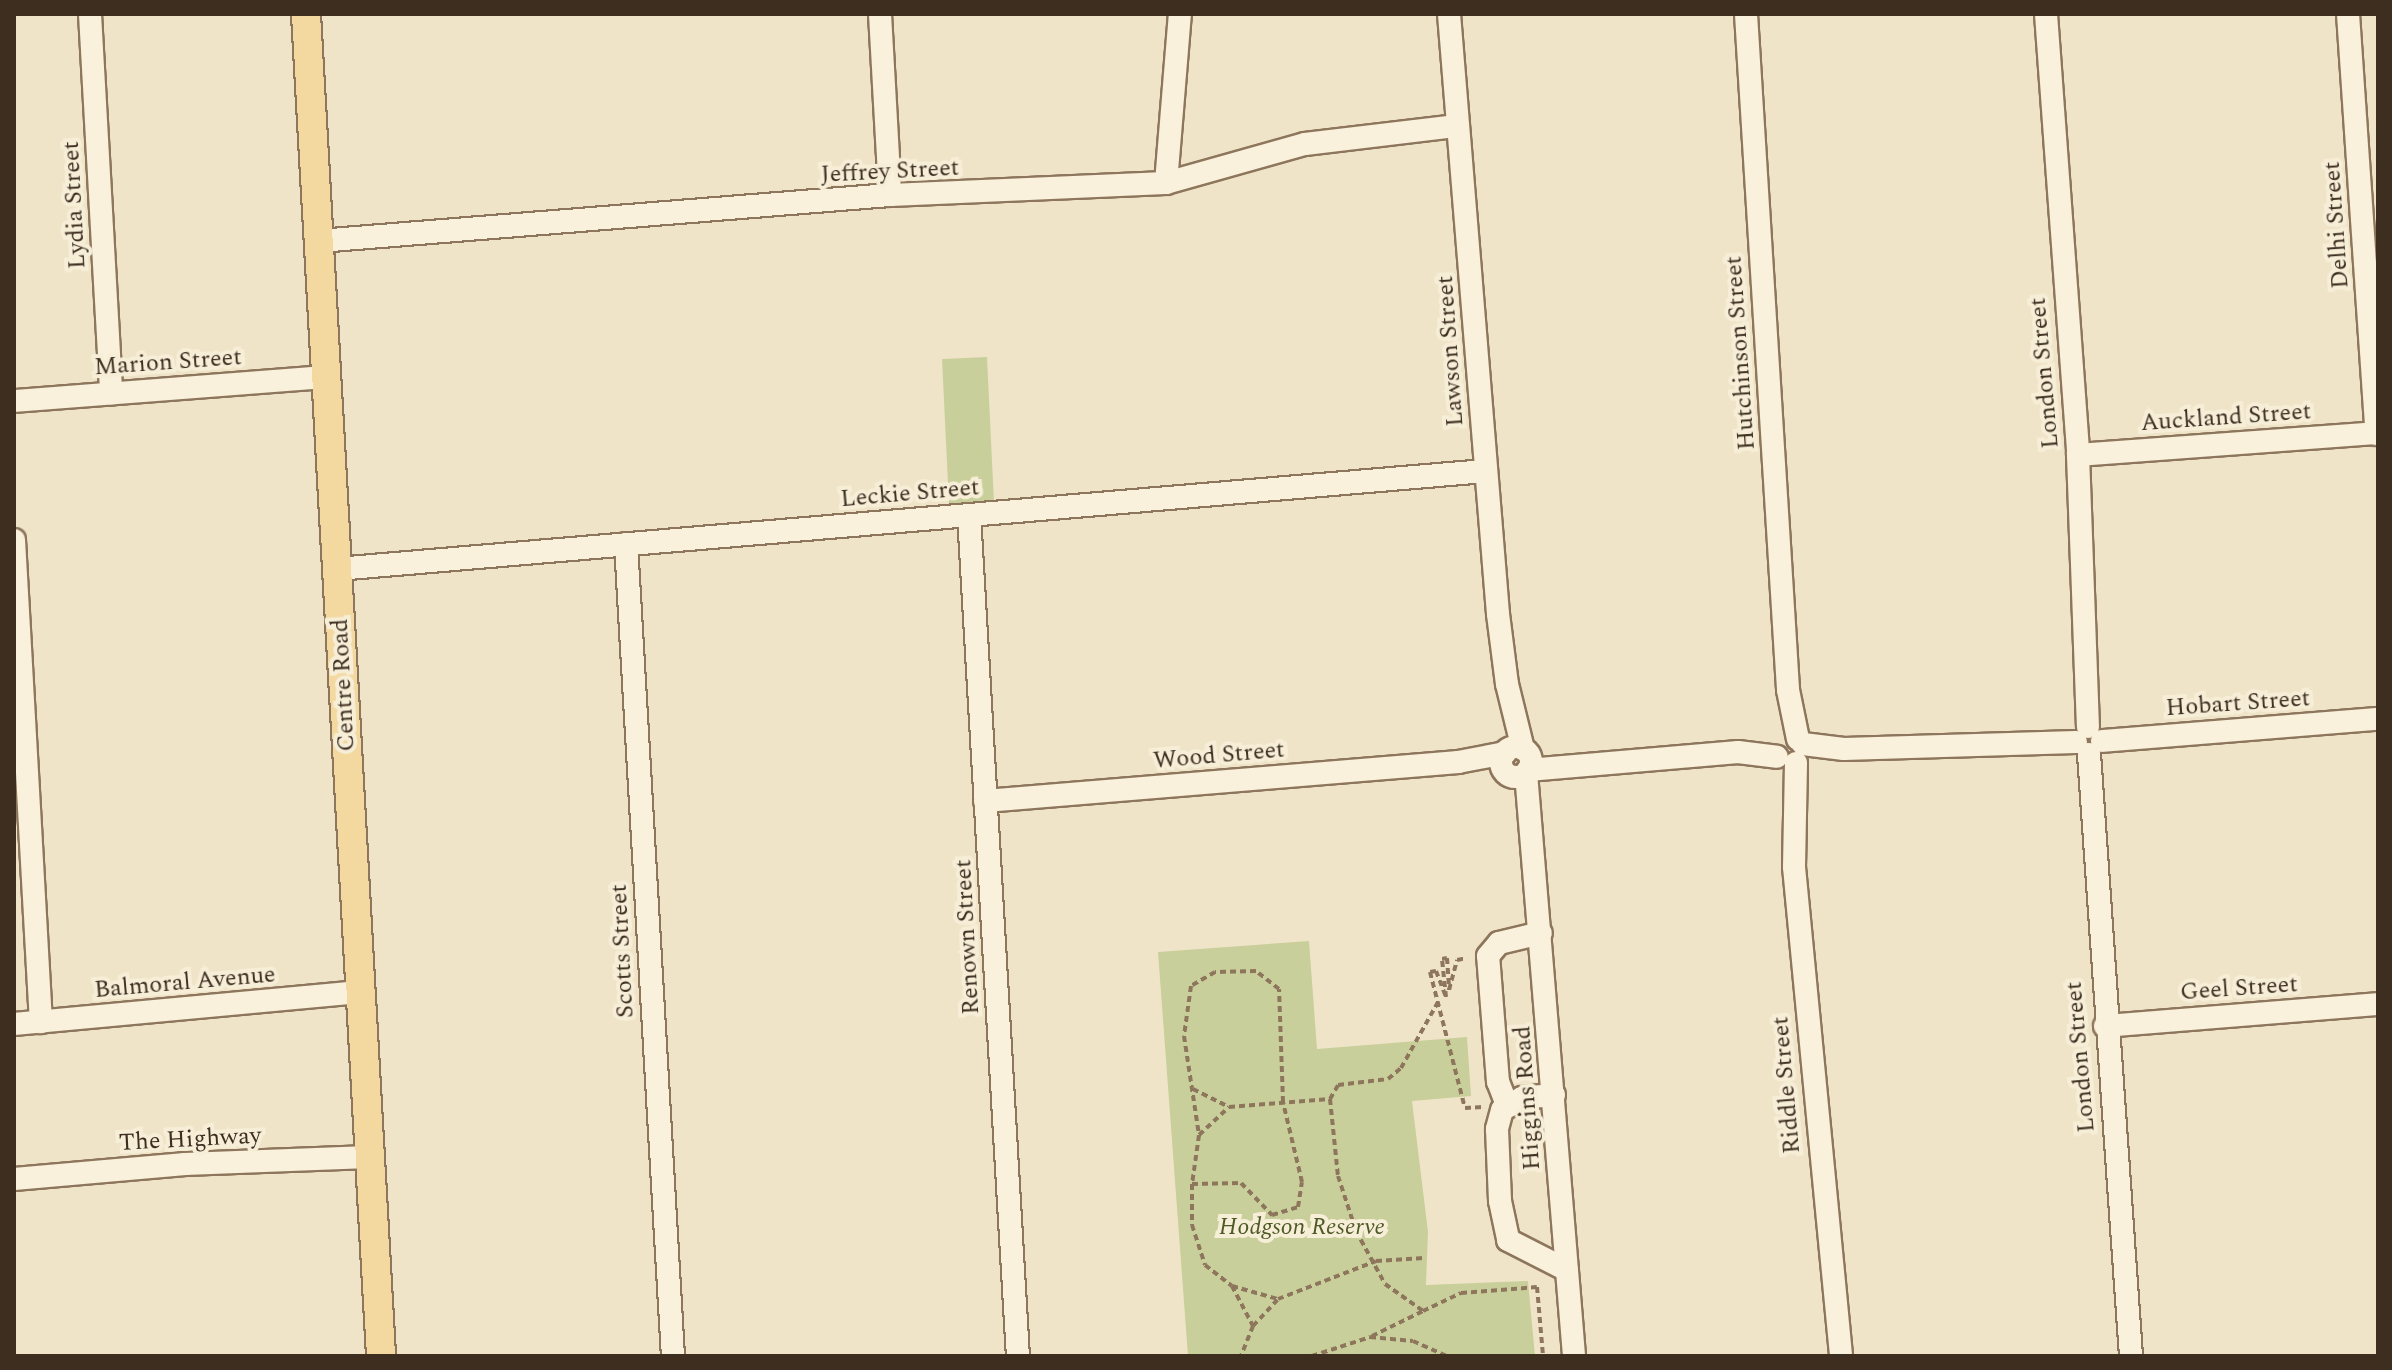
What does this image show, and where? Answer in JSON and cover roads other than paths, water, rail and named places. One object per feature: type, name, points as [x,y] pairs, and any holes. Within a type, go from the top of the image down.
[{"type":"main road","name":"Centre Road","points":[[306,14],[381,1356]]},
{"type":"street","name":"Lydia Street","points":[[90,14],[111,393]]},
{"type":"street","points":[[880,14],[890,195]]},
{"type":"street","points":[[1166,183],[1180,14]]},
{"type":"street","name":"Lawson Street","points":[[1449,14],[1486,471],[1517,762]]},
{"type":"street","name":"Hutchinson Street","points":[[1746,14],[1790,750]]},
{"type":"street","name":"London Street","points":[[2046,14],[2078,455],[2089,741],[2105,1026],[2131,1356]]},
{"type":"street","name":"Delhi Street","points":[[2348,14],[2368,147],[2377,434]]},
{"type":"street","name":"Jeffrey Street","points":[[319,241],[890,195],[1166,183],[1305,144],[1457,126]]},
{"type":"street","name":"Marion Street","points":[[14,401],[327,377]]},
{"type":"street","name":"Auckland Street","points":[[2078,455],[2377,434]]},
{"type":"street","name":"Leckie Street","points":[[337,569],[1486,471]]},
{"type":"street","name":"Renown Street","points":[[969,515],[1018,1356]]},
{"type":"street","points":[[14,540],[18,706],[41,1022]]},
{"type":"street","name":"Scotts Street","points":[[626,544],[673,1356]]},
{"type":"street","name":"Hobart Street","points":[[1517,762],[1576,763],[1738,752],[2089,741],[2378,719]]},
{"type":"street","name":"Riddle Street","points":[[1790,750],[1813,1093],[1841,1356]]},
{"type":"street","name":"Wood Street","points":[[985,801],[1458,762],[1517,762]]},
{"type":"street","name":"Higgins Road","points":[[1517,762],[1541,933],[1574,1356]]},
{"type":"street","points":[[1541,933],[1499,943],[1488,954],[1498,1082],[1507,1105],[1497,1129],[1504,1230],[1514,1246],[1567,1270]]},
{"type":"street","name":"Balmoral Avenue","points":[[14,1024],[360,992]]},
{"type":"street","name":"Geel Street","points":[[2105,1026],[2378,1004]]},
{"type":"street","points":[[1507,1105],[1554,1095]]},
{"type":"street","name":"The Highway","points":[[14,1179],[185,1164],[369,1157]]},
{"type":"park label","name":"Hodgson Reserve","points":[[1302,1228]]}]
